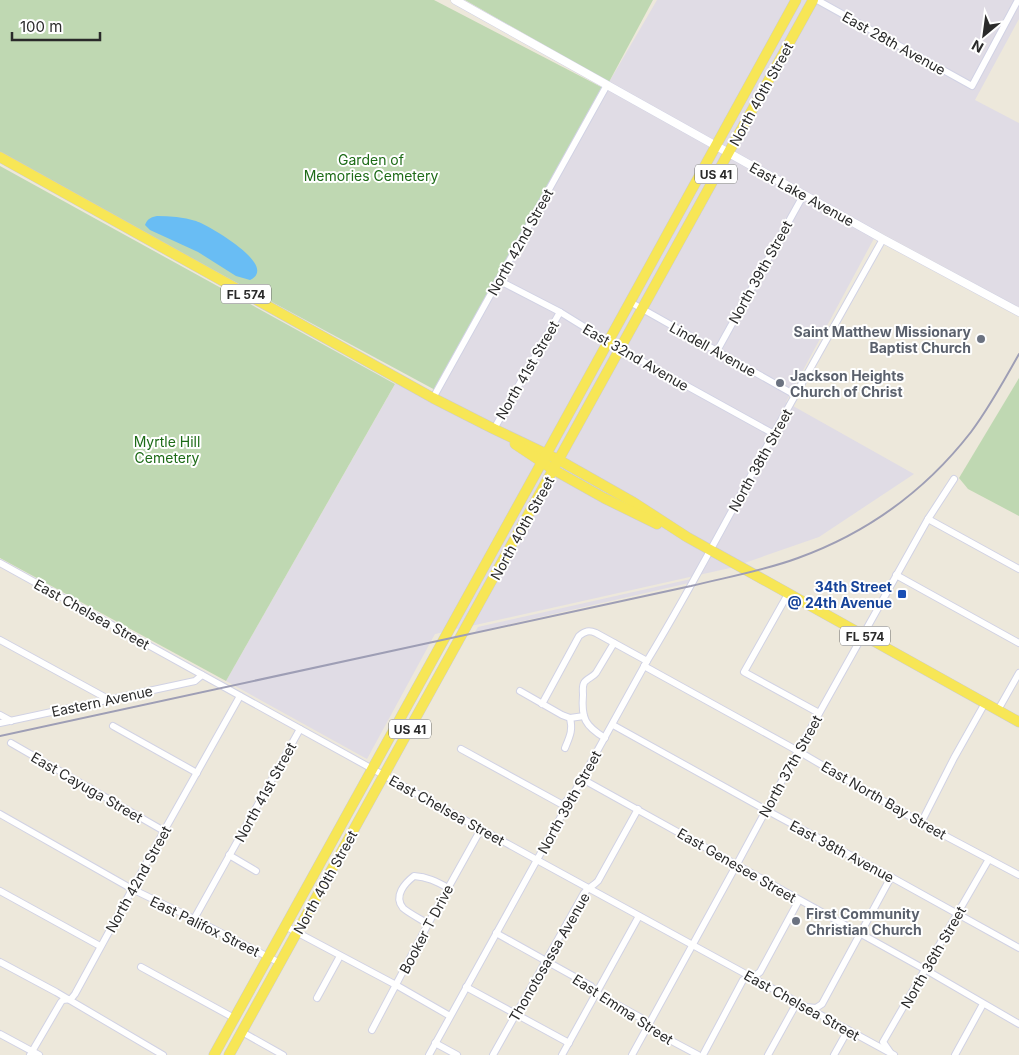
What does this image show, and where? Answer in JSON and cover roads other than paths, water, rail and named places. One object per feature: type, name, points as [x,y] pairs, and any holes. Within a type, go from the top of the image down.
[{"type":"main road","name":"North 40th Street","points":[[214,1055],[796,0]]},
{"type":"main road","name":"North 40th Street","points":[[229,1055],[554,470],[728,152],[815,0]]},
{"type":"main road","name":"FL 574","points":[[0,157],[433,398],[545,458],[559,460],[633,502],[687,537]]},
{"type":"main road","name":"FL 574","points":[[545,458],[554,470],[622,507],[711,550],[1019,722]]},
{"type":"street","name":"East Lake Avenue","points":[[456,0],[883,239],[1019,312]]},
{"type":"street","name":"East 28th Avenue","points":[[815,0],[972,86],[1018,0]]},
{"type":"street","points":[[770,47],[783,55]]},
{"type":"street","name":"North 42nd Street","points":[[433,398],[607,85]]},
{"type":"street","name":"North 39th Street","points":[[717,351],[804,194]]},
{"type":"street","points":[[673,225],[685,232]]},
{"type":"street","name":"North 38th Street","points":[[711,550],[795,395],[883,239]]},
{"type":"street","name":"East 32nd Avenue","points":[[498,280],[560,312],[620,350],[774,434]]},
{"type":"street","name":"Lindell Avenue","points":[[630,302],[795,395]]},
{"type":"street","name":"North 41st Street","points":[[494,429],[560,312]]},
{"type":"street","name":"North 37th Street","points":[[632,1055],[896,575],[928,519],[954,479]]},
{"type":"street","points":[[928,519],[1019,569]]},
{"type":"street","name":"North 39th Street","points":[[429,1055],[711,550]]},
{"type":"street","name":"East Chelsea Street","points":[[0,563],[892,1054]]},
{"type":"street","points":[[487,563],[499,569]]},
{"type":"street","points":[[896,575],[1019,643]]},
{"type":"street","points":[[788,594],[744,672],[819,713]]},
{"type":"street","name":"East North Bay Street","points":[[542,704],[579,636],[587,631],[592,631],[921,822],[1019,875]]},
{"type":"street","points":[[0,640],[108,699]]},
{"type":"street","points":[[605,738],[592,730],[584,716],[582,708],[583,686],[596,673],[614,643]]},
{"type":"street","points":[[426,672],[438,678]]},
{"type":"street","points":[[998,710],[1019,674]]},
{"type":"street","name":"Eastern Avenue","points":[[0,723],[194,681],[202,675]]},
{"type":"street","points":[[520,691],[570,718],[584,716]]},
{"type":"street","name":"North 42nd Street","points":[[31,1053],[61,1002],[71,999],[75,994],[240,696]]},
{"type":"street","points":[[921,822],[985,703]]},
{"type":"street","points":[[0,715],[11,721]]},
{"type":"street","points":[[565,748],[572,726],[570,718]]},
{"type":"street","name":"East 38th Avenue","points":[[613,725],[1019,948]]},
{"type":"street","points":[[113,726],[197,773]]},
{"type":"street","name":"North 41st Street","points":[[194,919],[300,729]]},
{"type":"street","name":"East Cayuga Street","points":[[11,743],[164,831]]},
{"type":"street","name":"East Genesee Street","points":[[461,749],[563,805],[584,780],[926,970],[1019,1024]]},
{"type":"street","name":"Thonotosassa Avenue","points":[[493,1055],[584,893],[598,881],[638,809]]},
{"type":"street","name":"East Palifox Street","points":[[0,814],[132,889],[280,963]]},
{"type":"street","name":"Booker T Drive","points":[[372,1030],[481,829]]},
{"type":"street","points":[[327,850],[339,856]]},
{"type":"street","points":[[229,856],[256,871]]},
{"type":"street","name":"North 36th Street","points":[[892,1054],[883,1042],[989,859]]},
{"type":"street","points":[[428,924],[403,908],[400,901],[400,891],[414,876],[434,880],[448,888]]},
{"type":"street","points":[[768,1055],[794,1008],[797,1006],[816,1008],[822,1004],[891,877]]},
{"type":"street","points":[[0,891],[100,946]]},
{"type":"street","points":[[302,896],[314,903]]},
{"type":"street","points":[[703,1055],[743,980],[760,972],[799,900]]},
{"type":"street","points":[[562,1055],[639,916]]},
{"type":"street","points":[[285,926],[450,1016]]},
{"type":"street","name":"East Emma Street","points":[[496,933],[591,986],[596,993],[643,1019],[647,1027],[698,1055]]},
{"type":"street","points":[[317,998],[340,956]]},
{"type":"street","points":[[0,962],[68,999],[163,1055]]},
{"type":"street","points":[[140,967],[234,1018]]},
{"type":"street","points":[[466,987],[569,1043]]},
{"type":"street","points":[[955,1055],[983,1004]]},
{"type":"street","points":[[834,1055],[848,1030]]},
{"type":"street","points":[[242,1032],[283,1055]]},
{"type":"street","points":[[0,1034],[31,1053],[39,1055]]},
{"type":"street","points":[[435,1043],[458,1055]]},
{"type":"water","points":[[157,216],[177,217],[196,221],[214,230],[249,256],[256,265],[257,274],[250,280],[236,276],[198,252],[150,230],[145,225],[146,223]]},
{"type":"railway","points":[[0,736],[691,586],[785,563],[848,536],[894,507],[915,491],[935,473],[978,423],[1019,354]]},
{"type":"place","name":"Saint Matthew Missionary Baptist Church","points":[[981,339]]},
{"type":"place","name":"Jackson Heights Church of Christ","points":[[780,383]]},
{"type":"place","name":"34th Street @ 24th Avenue","points":[[902,594]]},
{"type":"place","name":"First Community Christian Church","points":[[796,921]]},
{"type":"park label","name":"Garden of Memories Cemetery","points":[[371,168]]},
{"type":"park label","name":"Myrtle Hill Cemetery","points":[[167,450]]}]
